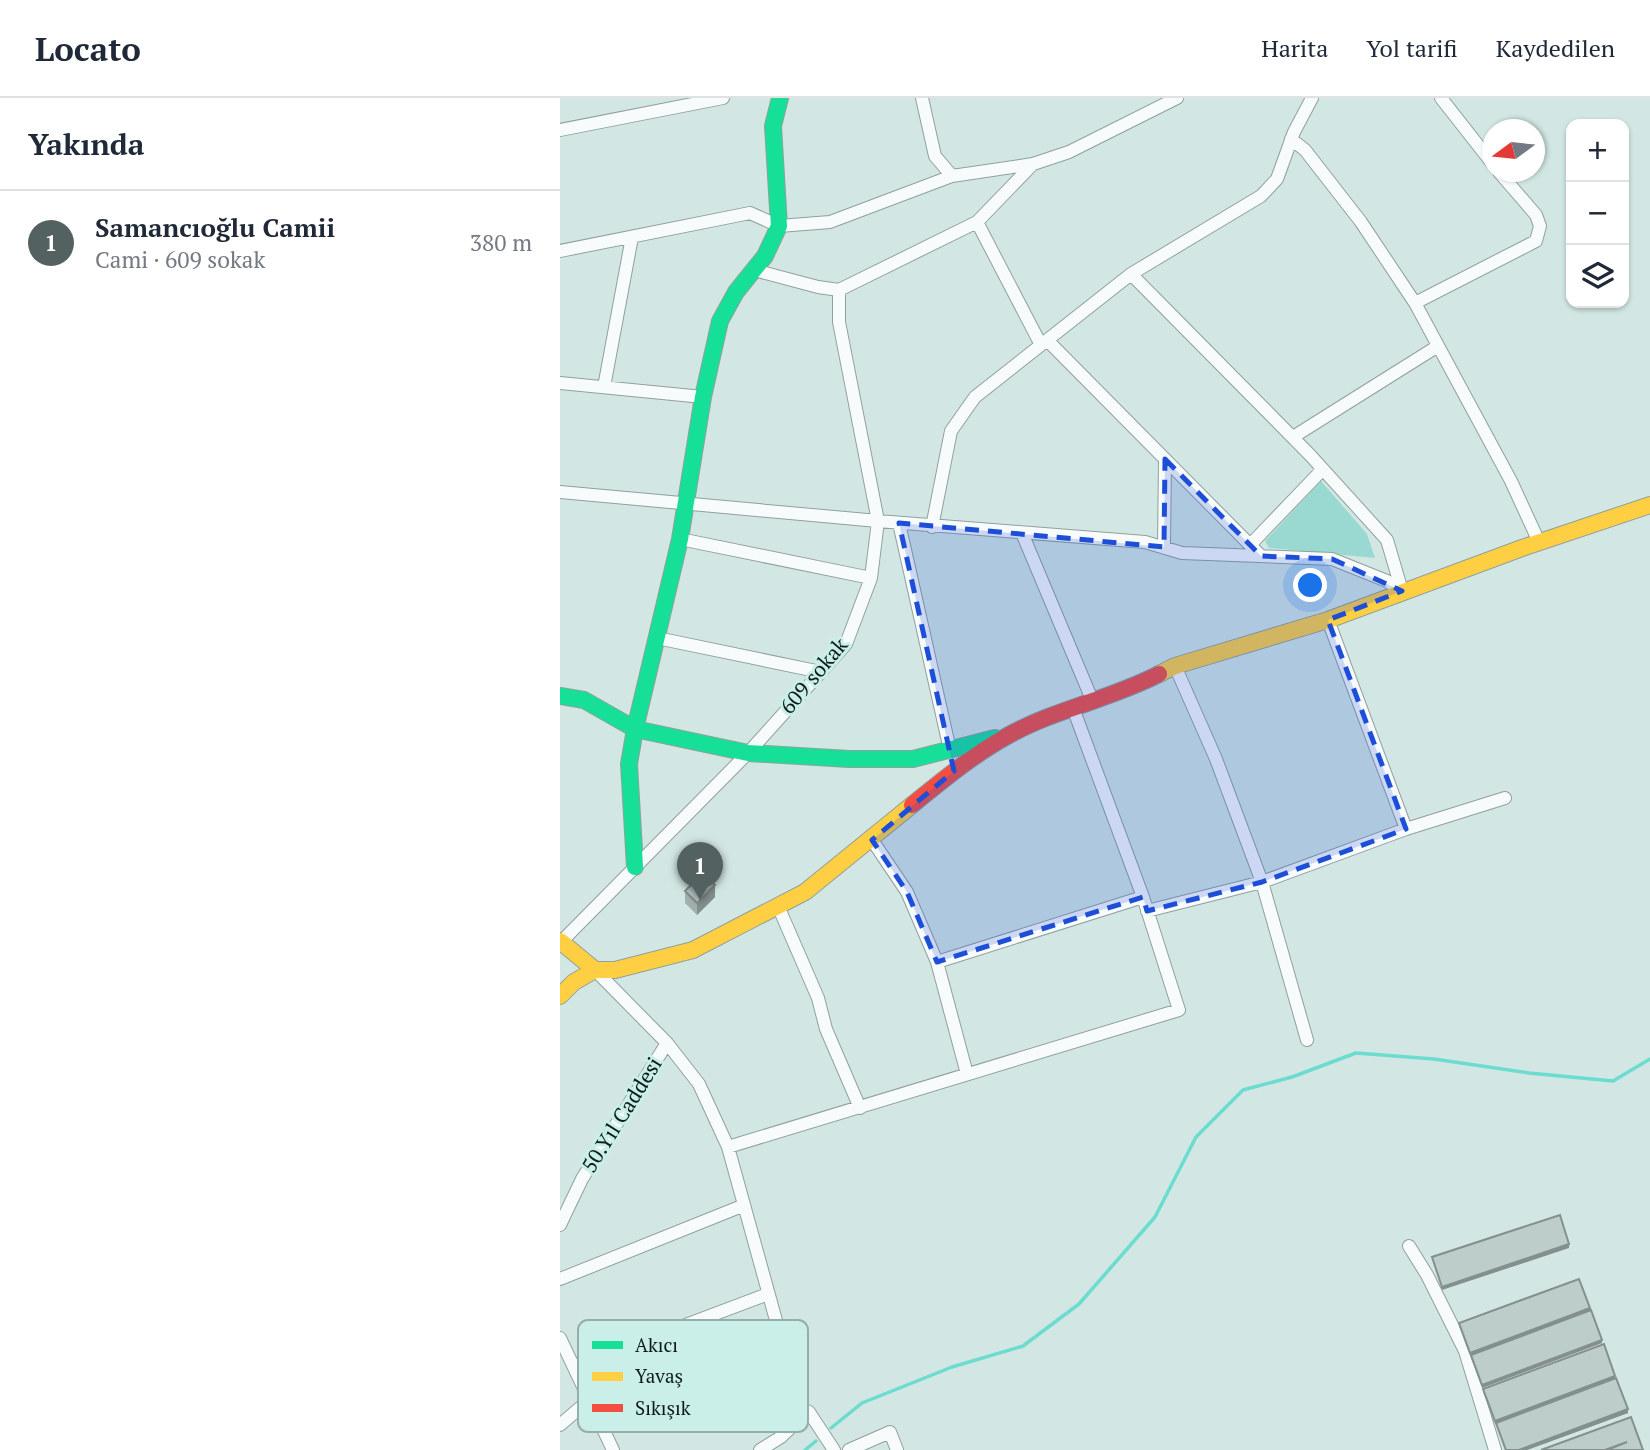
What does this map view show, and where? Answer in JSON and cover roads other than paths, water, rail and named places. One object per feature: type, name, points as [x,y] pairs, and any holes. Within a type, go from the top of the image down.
[{"type":"main road","points":[[635,867],[629,764],[635,729],[680,539],[720,321],[736,292],[765,256],[779,226],[773,126],[780,98]]},
{"type":"main road","points":[[560,696],[583,700],[635,729],[748,753],[849,759],[913,759],[1009,735],[1073,708],[1130,689],[1175,666],[1328,620],[1539,542],[1650,505]]},
{"type":"main road","points":[[560,996],[574,982],[595,970],[615,970],[693,950],[805,892],[957,769],[1009,735]]},
{"type":"main road","points":[[561,941],[595,970]]},
{"type":"street","points":[[560,130],[723,98]]},
{"type":"street","points":[[922,98],[935,156],[952,176]]},
{"type":"street","points":[[560,251],[750,213],[779,226],[830,222],[952,176],[1033,164],[1069,152],[1177,98]]},
{"type":"street","points":[[932,527],[951,431],[975,397],[1131,274],[1261,197],[1277,179],[1307,104],[1312,98]]},
{"type":"street","points":[[1441,98],[1482,149]]},
{"type":"street","points":[[1292,139],[1305,150],[1361,222],[1415,303],[1511,481],[1539,542]]},
{"type":"street","points":[[754,270],[839,290],[977,222],[1033,164]]},
{"type":"street","points":[[1415,303],[1536,241],[1540,226],[1536,215],[1508,182]]},
{"type":"street","points":[[977,222],[1044,342],[1166,459],[1261,556]]},
{"type":"street","points":[[604,387],[632,237]]},
{"type":"street","points":[[1131,274],[1293,437],[1387,540],[1402,591]]},
{"type":"street","name":"609 sokak","points":[[561,941],[748,753],[846,644],[871,578],[878,521],[839,321],[839,290]]},
{"type":"street","points":[[1293,437],[1437,346]]},
{"type":"street","points":[[560,383],[704,397]]},
{"type":"street","points":[[1164,547],[1166,459]]},
{"type":"street","points":[[1250,545],[1323,469]]},
{"type":"street","points":[[560,492],[932,527],[1145,542],[1182,553],[1332,559],[1402,591]]},
{"type":"street","points":[[899,523],[950,750]]},
{"type":"street","points":[[1022,533],[1093,702]]},
{"type":"street","points":[[680,539],[871,578]]},
{"type":"street","points":[[1328,620],[1406,829]]},
{"type":"street","points":[[657,638],[821,672]]},
{"type":"street","points":[[1175,666],[1216,759],[1262,881],[1307,1040]]},
{"type":"street","points":[[727,1147],[1179,1010],[1143,897],[1073,708]]},
{"type":"street","points":[[1147,911],[1262,881],[1406,829],[1505,798]]},
{"type":"street","points":[[872,840],[906,892],[937,962],[967,1074]]},
{"type":"street","points":[[937,962],[1143,897]]},
{"type":"street","points":[[778,906],[818,998],[825,1029],[860,1108]]},
{"type":"street","points":[[595,970],[667,1042],[699,1084],[727,1147],[775,1320]]},
{"type":"street","name":"50.Yıl Caddesi","points":[[560,1225],[582,1179],[667,1042]]},
{"type":"street","points":[[560,1279],[742,1206]]},
{"type":"street","points":[[1409,1246],[1427,1275],[1465,1351],[1495,1450]]},
{"type":"street","points":[[699,1320],[768,1294]]},
{"type":"street","points":[[560,1338],[578,1376]]},
{"type":"street","points":[[574,1367],[578,1365]]},
{"type":"street","points":[[560,1425],[578,1409]]},
{"type":"street","points":[[808,1411],[834,1450]]},
{"type":"street","points":[[604,1432],[613,1450]]},
{"type":"street","points":[[760,1450],[786,1432]]},
{"type":"street","points":[[849,1450],[890,1432],[897,1450]]},
{"type":"waterway","points":[[831,1428],[862,1403],[952,1367],[1023,1346],[1079,1304],[1155,1217],[1196,1137],[1243,1090],[1292,1077],[1356,1053],[1434,1059],[1529,1073],[1613,1081],[1650,1059]]},
{"type":"waterway","points":[[805,1450],[816,1441]]},
{"type":"place","name":"Samancıoğlu Camii","points":[[700,900]]}]
